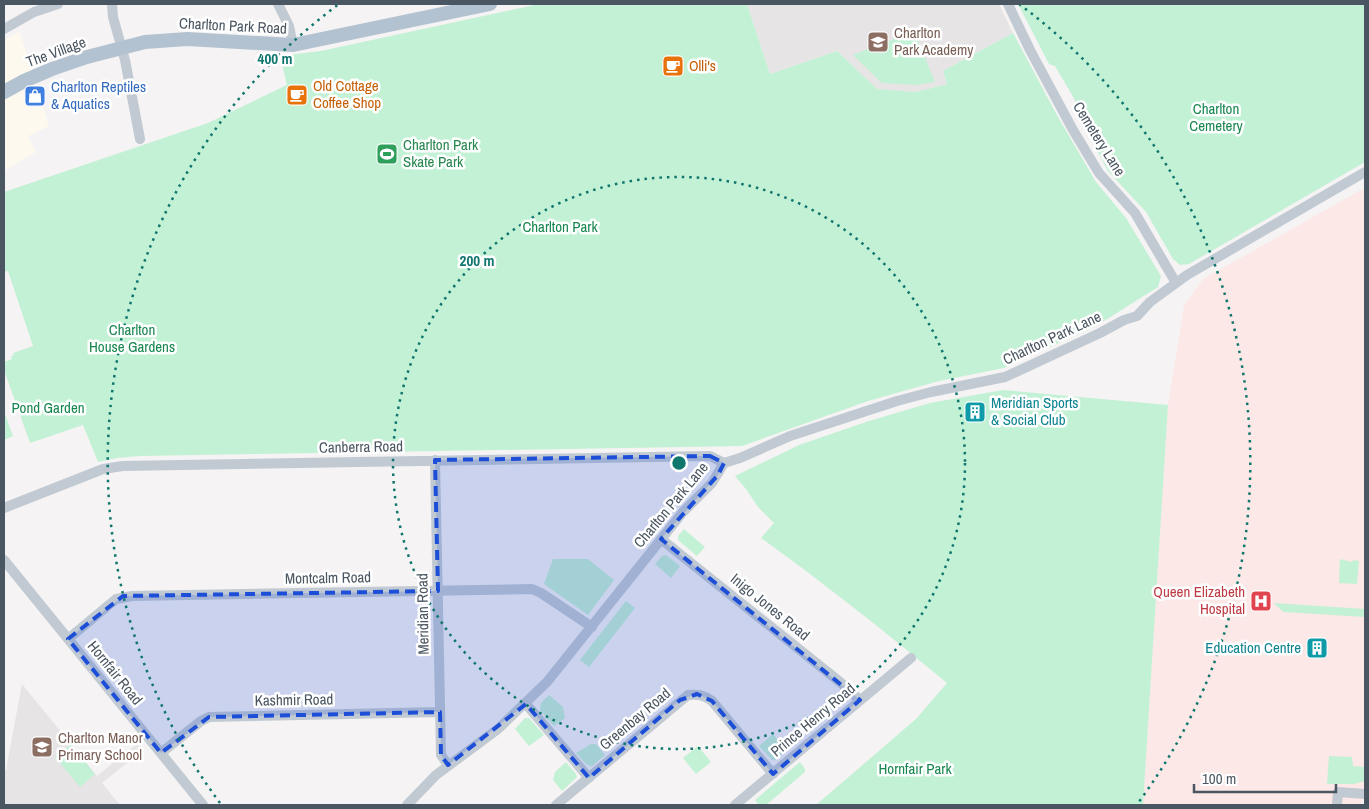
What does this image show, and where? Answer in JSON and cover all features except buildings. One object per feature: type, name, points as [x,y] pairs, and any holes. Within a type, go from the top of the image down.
[{"type":"main road","name":"Charlton Park Road","points":[[122,47],[145,42],[187,39],[292,45],[490,4]]},
{"type":"main road","name":"The Village","points":[[4,92],[52,69],[122,47]]},
{"type":"street","points":[[4,29],[34,12],[58,4]]},
{"type":"street","points":[[112,4],[113,17],[122,47],[140,139]]},
{"type":"street","points":[[278,4],[289,26],[292,45]]},
{"type":"street","name":"Cemetery Lane","points":[[1008,4],[1030,50],[1073,130],[1099,173],[1135,213],[1176,282]]},
{"type":"street","name":"Charlton Park Lane","points":[[407,805],[420,790],[448,765],[498,729],[547,682],[683,512],[712,483],[724,463],[790,436],[898,401],[930,392],[1005,377],[1142,313],[1150,302],[1187,274],[1365,172]]},
{"type":"street","name":"Canberra Road","points":[[4,508],[103,469],[123,466],[710,456],[724,463]]},
{"type":"street","name":"Meridian Road","points":[[435,460],[441,756],[448,765]]},
{"type":"street","name":"Inigo Jones Road","points":[[661,539],[860,700]]},
{"type":"street","name":"Hornfair Road","points":[[4,560],[203,805]]},
{"type":"street","name":"Montcalm Road","points":[[68,639],[109,604],[123,596],[532,589],[541,592],[592,627]]},
{"type":"street","name":"Prince Henry Road","points":[[735,805],[911,658]]},
{"type":"street","name":"Greenbay Road","points":[[556,805],[688,695],[698,694],[712,701],[773,774]]},
{"type":"street","points":[[526,704],[589,778]]},
{"type":"street","name":"Kashmir Road","points":[[161,753],[201,721],[209,717],[440,712]]},
{"type":"street","points":[[1337,805],[1338,792],[1365,794]]},
{"type":"highlighted area","points":[[710,456],[724,463],[718,475],[661,539],[860,700],[773,774],[712,701],[697,694],[680,700],[589,778],[526,704],[448,765],[441,755],[440,712],[209,717],[161,753],[68,639],[123,596],[438,591],[435,460]]},
{"type":"shaded area","name":"Charlton Park Academy","points":[[747,4],[999,4],[1013,33],[943,71],[947,84],[916,92],[877,89],[837,51],[770,74]]},
{"type":"shaded area","points":[[19,32],[31,64],[49,126],[28,136],[36,152],[4,171],[4,40]]},
{"type":"shaded area","name":"Queen Elizabeth Hospital","points":[[1365,188],[1365,797],[1360,805],[1143,805],[1168,405],[1184,306],[1203,279]]},
{"type":"shaded area","name":"Charlton Manor Primary School","points":[[22,684],[97,776],[138,743],[143,750],[102,783],[120,805],[4,805],[4,770],[6,770]]},
{"type":"green space","name":"Charlton Park","points":[[539,4],[747,4],[770,74],[837,51],[877,89],[916,92],[947,84],[943,71],[1013,33],[1058,117],[1096,182],[1126,218],[1161,276],[1158,287],[1096,326],[1004,368],[939,381],[868,401],[742,446],[140,456],[98,462],[83,425],[30,443],[4,370],[4,362],[12,359],[13,353],[33,346],[8,271],[4,272],[4,192],[208,123],[287,85],[280,56],[321,51]]},
{"type":"green space","name":"Charlton Cemetery","points":[[1018,4],[1365,4],[1365,162],[1189,264],[1180,265],[1173,259],[1146,212],[1108,171],[1082,122],[1076,102],[1055,66],[1049,64]]},
{"type":"green space","points":[[914,31],[935,82],[916,85],[882,83],[853,55]]},
{"type":"green space","name":"Hornfair Park","points":[[1003,390],[1168,405],[1143,805],[816,805],[916,719],[947,683],[856,609],[761,538],[774,523],[758,507],[735,476],[799,445],[869,421],[930,403]]},
{"type":"green space","points":[[4,411],[13,436],[4,440]]},
{"type":"green space","points":[[684,529],[705,547],[697,556],[678,540],[678,536]]},
{"type":"green space","points":[[666,555],[680,566],[671,578],[655,564],[662,556]]},
{"type":"green space","points":[[553,559],[588,559],[614,580],[588,615],[544,584]]},
{"type":"green space","points":[[1340,559],[1352,562],[1353,560],[1359,561],[1357,584],[1339,583]]},
{"type":"green space","points":[[626,601],[635,608],[589,667],[580,660]]},
{"type":"green space","points":[[1274,603],[1365,609],[1365,617],[1283,612]]},
{"type":"green space","points":[[549,695],[563,707],[565,718],[554,726],[540,710],[541,703]]},
{"type":"green space","points":[[525,718],[529,718],[544,735],[529,746],[515,729]]},
{"type":"green space","points":[[773,734],[786,750],[775,760],[772,760],[759,746]]},
{"type":"green space","points":[[71,744],[95,774],[80,787],[55,757]]},
{"type":"green space","points":[[591,744],[596,744],[605,755],[592,766],[587,765],[576,753]]},
{"type":"green space","points":[[698,746],[711,762],[696,774],[683,758]]},
{"type":"green space","points":[[1329,756],[1352,757],[1353,766],[1365,767],[1365,781],[1354,784],[1327,784]]},
{"type":"green space","points":[[566,762],[577,777],[562,791],[553,780],[555,772]]},
{"type":"green space","points":[[800,762],[805,772],[766,805],[759,805],[755,800]]},
{"type":"place","name":"Charlton Park Academy","points":[[878,42]]},
{"type":"place","name":"Olli's","points":[[673,66]]},
{"type":"place","name":"Old Cottage Coffee Shop","points":[[297,95]]},
{"type":"place","name":"Charlton Reptiles & Aquatics","points":[[35,96]]},
{"type":"place","name":"Charlton Park Skate Park","points":[[387,154]]},
{"type":"place","name":"Meridian Sports & Social Club","points":[[975,412]]},
{"type":"place","name":"Queen Elizabeth Hospital","points":[[1261,601]]},
{"type":"place","name":"Education Centre","points":[[1317,648]]},
{"type":"place","name":"Charlton Manor Primary School","points":[[42,747]]},
{"type":"park label","name":"Charlton House Gardens","points":[[132,338]]},
{"type":"park label","name":"Pond Garden","points":[[48,408]]}]
